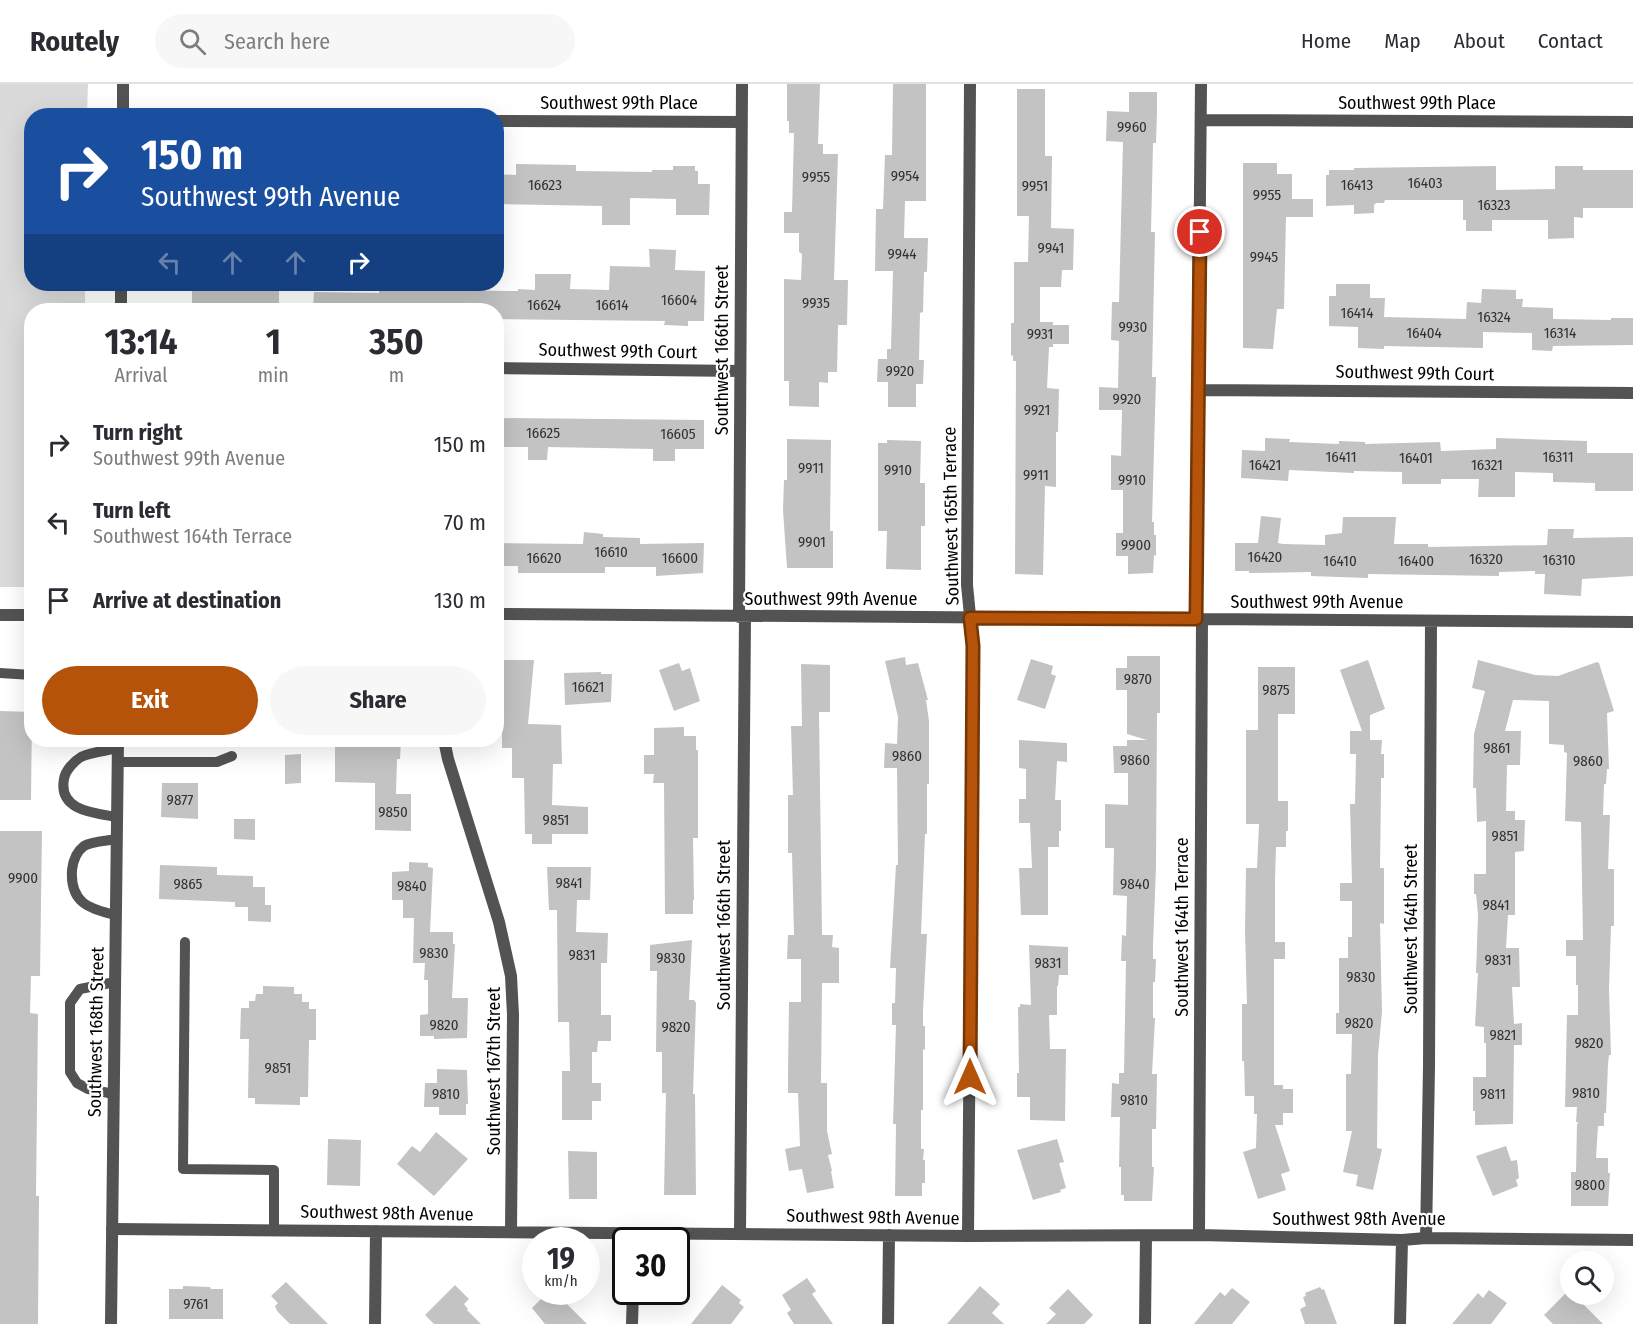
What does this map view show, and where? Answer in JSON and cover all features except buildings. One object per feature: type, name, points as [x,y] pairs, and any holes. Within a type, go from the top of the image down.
[{"type":"street","points":[[123,84],[123,108]]},
{"type":"street","name":"Southwest 166th Street","points":[[740,1233],[742,84]]},
{"type":"street","name":"Southwest 165th Terrace","points":[[968,1236],[973,646],[967,585],[970,84]]},
{"type":"street","name":"Southwest 164th Terrace","points":[[1199,1235],[1198,390],[1201,84]]},
{"type":"street","name":"Southwest 99th Place","points":[[504,120],[741,122]]},
{"type":"street","name":"Southwest 99th Place","points":[[1201,120],[1633,123]]},
{"type":"street","name":"Southwest 99th Court","points":[[504,368],[740,371]]},
{"type":"street","name":"Southwest 99th Court","points":[[1198,390],[1633,393]]},
{"type":"street","name":"Southwest 99th Avenue","points":[[504,614],[1633,622]]},
{"type":"street","points":[[0,615],[24,615]]},
{"type":"street","name":"Southwest 164th Street","points":[[1426,1238],[1430,1067],[1431,621]]},
{"type":"street","name":"Southwest 168th Street","points":[[111,1324],[118,747]]},
{"type":"street","name":"Southwest 167th Street","points":[[445,747],[499,922],[511,976],[513,1015],[511,1232]]},
{"type":"street","name":"Southwest 98th Avenue","points":[[112,1228],[511,1232],[612,1235]]},
{"type":"street","points":[[375,1324],[376,1231]]},
{"type":"street","name":"Southwest 98th Avenue","points":[[690,1234],[1199,1235],[1402,1240],[1426,1238],[1633,1240]]},
{"type":"street","points":[[888,1324],[889,1235]]},
{"type":"street","points":[[1145,1324],[1146,1236]]},
{"type":"street","points":[[1400,1324],[1402,1240]]},
{"type":"street","points":[[632,1324],[633,1305]]},
{"type":"lane","points":[[0,673],[24,674]]},
{"type":"lane","points":[[109,747],[80,757],[64,773],[63,784],[66,799],[73,806],[84,811],[117,817]]},
{"type":"lane","points":[[118,762],[217,762],[232,756]]},
{"type":"lane","points":[[116,915],[85,905],[75,895],[72,879],[77,853],[86,844],[117,839]]},
{"type":"lane","points":[[185,942],[183,1169],[274,1170],[274,1230]]},
{"type":"lane","points":[[114,1094],[88,1089],[77,1083],[70,1072],[70,1003],[80,989],[115,982]]},
{"type":"shaded area","points":[[0,84],[88,84],[87,108],[24,108],[24,291],[85,291],[85,303],[24,303],[24,587],[0,587]]},
{"type":"route","points":[[970,1077],[973,646],[970,618],[1196,619],[1200,232]]}]
